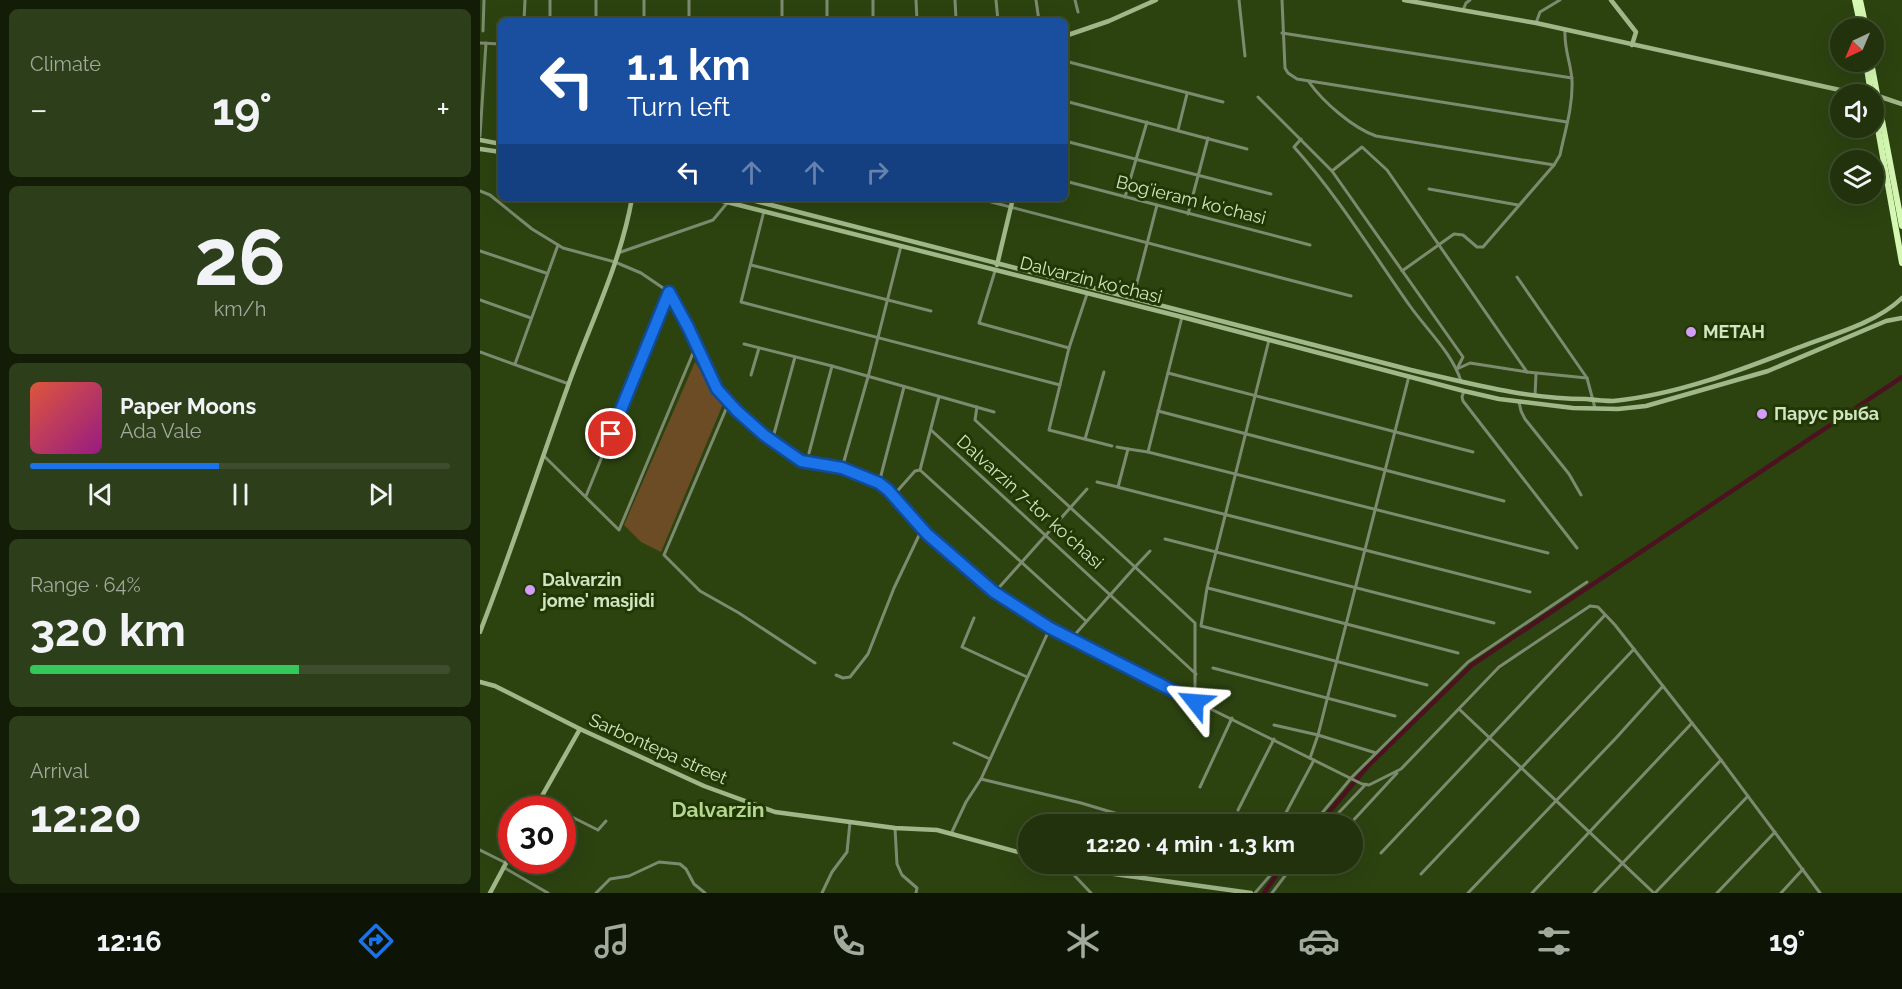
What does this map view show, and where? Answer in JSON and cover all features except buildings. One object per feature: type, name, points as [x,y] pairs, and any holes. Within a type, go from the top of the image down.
[{"type":"highway","points":[[1856,0],[1859,18]]},
{"type":"highway","points":[[1860,0],[1864,18]]},
{"type":"highway","points":[[1880,138],[1902,263]]},
{"type":"highway","points":[[1883,138],[1902,226]]},
{"type":"main road","points":[[1068,35],[1109,21],[1156,0]]},
{"type":"main road","points":[[1404,0],[1536,23],[1830,88]]},
{"type":"main road","points":[[1611,0],[1636,32],[1632,45]]},
{"type":"main road","points":[[1884,99],[1902,104]]},
{"type":"main road","points":[[480,138],[498,143]]},
{"type":"main road","points":[[480,149],[498,152]]},
{"type":"main road","points":[[480,632],[615,262],[627,225],[631,201]]},
{"type":"main road","name":"Dalvarzin koʻchasi","points":[[724,201],[1464,391],[1502,400],[1573,408],[1618,409],[1651,404],[1768,371],[1886,321],[1902,318]]},
{"type":"main road","name":"Dalvarzin koʻchasi","points":[[756,201],[1461,381],[1503,391],[1560,399],[1617,400],[1674,389],[1729,374],[1880,314],[1893,307],[1902,298]]},
{"type":"main road","points":[[996,271],[1011,201]]},
{"type":"main road","points":[[942,256],[944,249]]},
{"type":"main road","points":[[1194,321],[1196,313]]},
{"type":"main road","points":[[1502,400],[1503,391]]},
{"type":"main road","points":[[1617,400],[1618,409]]},
{"type":"main road","name":"Sarbontepa street","points":[[480,682],[495,686],[580,729],[704,786],[775,812],[895,828],[938,831],[1018,852]]},
{"type":"main road","points":[[542,796],[580,729]]},
{"type":"main road","points":[[490,893],[500,874]]},
{"type":"main road","points":[[1115,874],[1253,893]]},
{"type":"street","points":[[483,31],[484,0]]},
{"type":"street","points":[[524,18],[525,0]]},
{"type":"street","points":[[550,0],[550,18]]},
{"type":"street","points":[[596,0],[596,18]]},
{"type":"street","points":[[644,0],[644,18]]},
{"type":"street","points":[[689,0],[689,18]]},
{"type":"street","points":[[782,0],[782,18]]},
{"type":"street","points":[[827,0],[827,18]]},
{"type":"street","points":[[873,0],[873,18]]},
{"type":"street","points":[[916,0],[917,18]]},
{"type":"street","points":[[955,0],[956,18]]},
{"type":"street","points":[[996,0],[998,18]]},
{"type":"street","points":[[1036,0],[1039,18]]},
{"type":"street","points":[[1075,0],[1078,12]]},
{"type":"street","points":[[1239,0],[1245,56]]},
{"type":"street","points":[[1282,0],[1285,68],[1288,73],[1297,78],[1567,122]]},
{"type":"street","points":[[1463,10],[1470,0]]},
{"type":"street","points":[[1536,23],[1540,12],[1560,0]]},
{"type":"street","points":[[1402,271],[1454,234],[1459,233],[1477,247],[1484,247],[1554,165],[1560,155],[1567,122],[1572,78],[1564,46],[1565,30]]},
{"type":"street","points":[[1282,33],[1572,78]]},
{"type":"street","points":[[480,43],[498,44]]},
{"type":"street","points":[[480,138],[486,43]]},
{"type":"street","points":[[1068,62],[1223,102]]},
{"type":"street","points":[[1308,81],[1334,108],[1364,132],[1376,136],[1554,165]]},
{"type":"street","points":[[1178,130],[1187,93]]},
{"type":"street","points":[[1258,97],[1332,171],[1463,357],[1457,369]]},
{"type":"street","points":[[1068,102],[1247,149]]},
{"type":"street","points":[[1125,197],[1147,122]]},
{"type":"street","points":[[1188,213],[1208,138]]},
{"type":"street","points":[[1301,139],[1294,147],[1321,177],[1457,369],[1461,381]]},
{"type":"street","points":[[1068,142],[1271,194]]},
{"type":"street","points":[[1332,171],[1359,149],[1365,147],[1388,170],[1527,372]]},
{"type":"street","name":"Bogʻieram koʻchasi","points":[[1068,182],[1310,245]]},
{"type":"street","points":[[1429,189],[1518,205]]},
{"type":"street","points":[[480,191],[490,195],[532,229],[558,245],[615,262],[641,273],[669,292],[717,389],[770,439],[801,461],[842,468],[879,483],[922,528],[994,592],[1050,628],[1364,784],[1369,785],[1401,769]]},
{"type":"street","points":[[987,201],[1352,296]]},
{"type":"street","points":[[618,253],[713,220],[728,202]]},
{"type":"street","points":[[1133,298],[1157,205]]},
{"type":"street","points":[[764,211],[741,302],[1060,384]]},
{"type":"street","points":[[515,364],[558,245]]},
{"type":"street","points":[[842,468],[901,246]]},
{"type":"street","points":[[480,251],[547,274]]},
{"type":"street","points":[[751,265],[931,311]]},
{"type":"street","points":[[996,271],[979,323],[1069,348]]},
{"type":"street","points":[[1517,277],[1587,378],[1595,408]]},
{"type":"street","points":[[586,496],[669,292]]},
{"type":"street","points":[[1087,294],[1069,348],[1049,430],[1112,446]]},
{"type":"street","points":[[480,300],[531,318]]},
{"type":"street","points":[[1148,452],[1182,317]]},
{"type":"street","points":[[1269,340],[1207,588],[1201,626],[1427,685]]},
{"type":"street","points":[[744,344],[832,366],[994,412]]},
{"type":"street","points":[[544,456],[619,530],[696,346]]},
{"type":"street","points":[[751,375],[759,348]]},
{"type":"street","points":[[480,352],[569,384]]},
{"type":"street","points":[[770,439],[774,434],[795,357]]},
{"type":"street","points":[[1457,369],[1470,363],[1587,378]]},
{"type":"street","points":[[808,453],[832,366]]},
{"type":"street","points":[[1085,439],[1104,372]]},
{"type":"street","points":[[1168,373],[1473,452]]},
{"type":"street","points":[[1535,396],[1536,373]]},
{"type":"street","points":[[1285,814],[1312,759],[1409,376]]},
{"type":"street","points":[[879,483],[904,387]]},
{"type":"street","points":[[1464,391],[1463,401],[1577,548]]},
{"type":"street","points":[[920,470],[939,397]]},
{"type":"street","points":[[729,402],[664,555],[700,591],[739,613],[815,663]]},
{"type":"street","points":[[1519,402],[1525,419],[1569,474],[1581,495]]},
{"type":"street","points":[[977,407],[975,420],[1195,623],[1195,702]]},
{"type":"street","points":[[1158,411],[1504,501]]},
{"type":"street","name":"Dalvarzin 7-tor koʻchasi","points":[[931,430],[1196,674]]},
{"type":"street","points":[[1117,447],[1148,452],[1548,554]]},
{"type":"street","points":[[1118,487],[1128,450]]},
{"type":"street","points":[[891,497],[915,471],[920,470]]},
{"type":"street","points":[[920,470],[1086,621]]},
{"type":"street","points":[[1097,482],[1530,592]]},
{"type":"street","points":[[994,592],[1087,489]]},
{"type":"street","points":[[836,675],[843,678],[849,677],[868,654],[894,588],[922,528]]},
{"type":"street","points":[[1165,539],[1494,623]]},
{"type":"street","points":[[1071,639],[1150,551]]},
{"type":"street","points":[[1321,814],[1376,753],[1468,662],[1587,582]]},
{"type":"street","points":[[1207,588],[1458,653]]},
{"type":"street","points":[[1359,814],[1499,667],[1590,606],[1598,607],[1721,760],[1820,893]]},
{"type":"street","points":[[1381,853],[1605,615]]},
{"type":"street","points":[[974,618],[962,647],[1027,677]]},
{"type":"street","points":[[951,834],[966,802],[981,779],[1050,628]]},
{"type":"street","points":[[1421,874],[1634,649]]},
{"type":"street","points":[[1214,668],[1395,717]]},
{"type":"street","points":[[1468,893],[1663,686]]},
{"type":"street","points":[[1459,708],[1655,893],[1748,796]]},
{"type":"street","points":[[1200,787],[1232,718]]},
{"type":"street","points":[[1532,893],[1692,723]]},
{"type":"street","points":[[1274,725],[1318,735],[1376,753]]},
{"type":"street","points":[[1238,810],[1274,739]]},
{"type":"street","points":[[954,743],[990,759]]},
{"type":"street","points":[[1594,893],[1721,760]]},
{"type":"street","points":[[981,779],[1118,814]]},
{"type":"street","points":[[1337,814],[1364,784]]},
{"type":"street","points":[[576,819],[598,830],[606,821]]},
{"type":"street","points":[[822,893],[832,872],[847,852],[850,822]]},
{"type":"street","points":[[895,828],[897,864],[902,875],[917,888],[916,893]]},
{"type":"street","points":[[1717,893],[1775,832]]},
{"type":"street","points":[[480,850],[498,861]]},
{"type":"street","points":[[596,893],[610,879],[629,876],[652,864],[673,862],[686,869],[694,884],[705,893]]},
{"type":"street","points":[[1781,893],[1803,869]]},
{"type":"street","points":[[518,874],[548,893]]},
{"type":"street","points":[[1073,874],[1091,893]]},
{"type":"street","points":[[1253,893],[1271,874]]},
{"type":"street","points":[[1272,893],[1286,874]]},
{"type":"shaded area","points":[[695,362],[723,404],[661,552],[641,542],[624,525]]},
{"type":"waterway","points":[[1327,814],[1369,765],[1472,665],[1902,377]]},
{"type":"waterway","points":[[1264,893],[1277,874]]},
{"type":"place","name":"МЕТАН","points":[[1691,332]]},
{"type":"place","name":"Парус рыба","points":[[1762,414]]},
{"type":"place","name":"Dalvarzin jome' masjidi","points":[[530,590]]},
{"type":"district","name":"Dalvarzin","points":[[718,810]]},
{"type":"route","points":[[611,434],[669,292],[717,389],[764,435],[801,461],[842,468],[879,483],[927,534],[994,592],[1050,628],[1195,702]]}]
